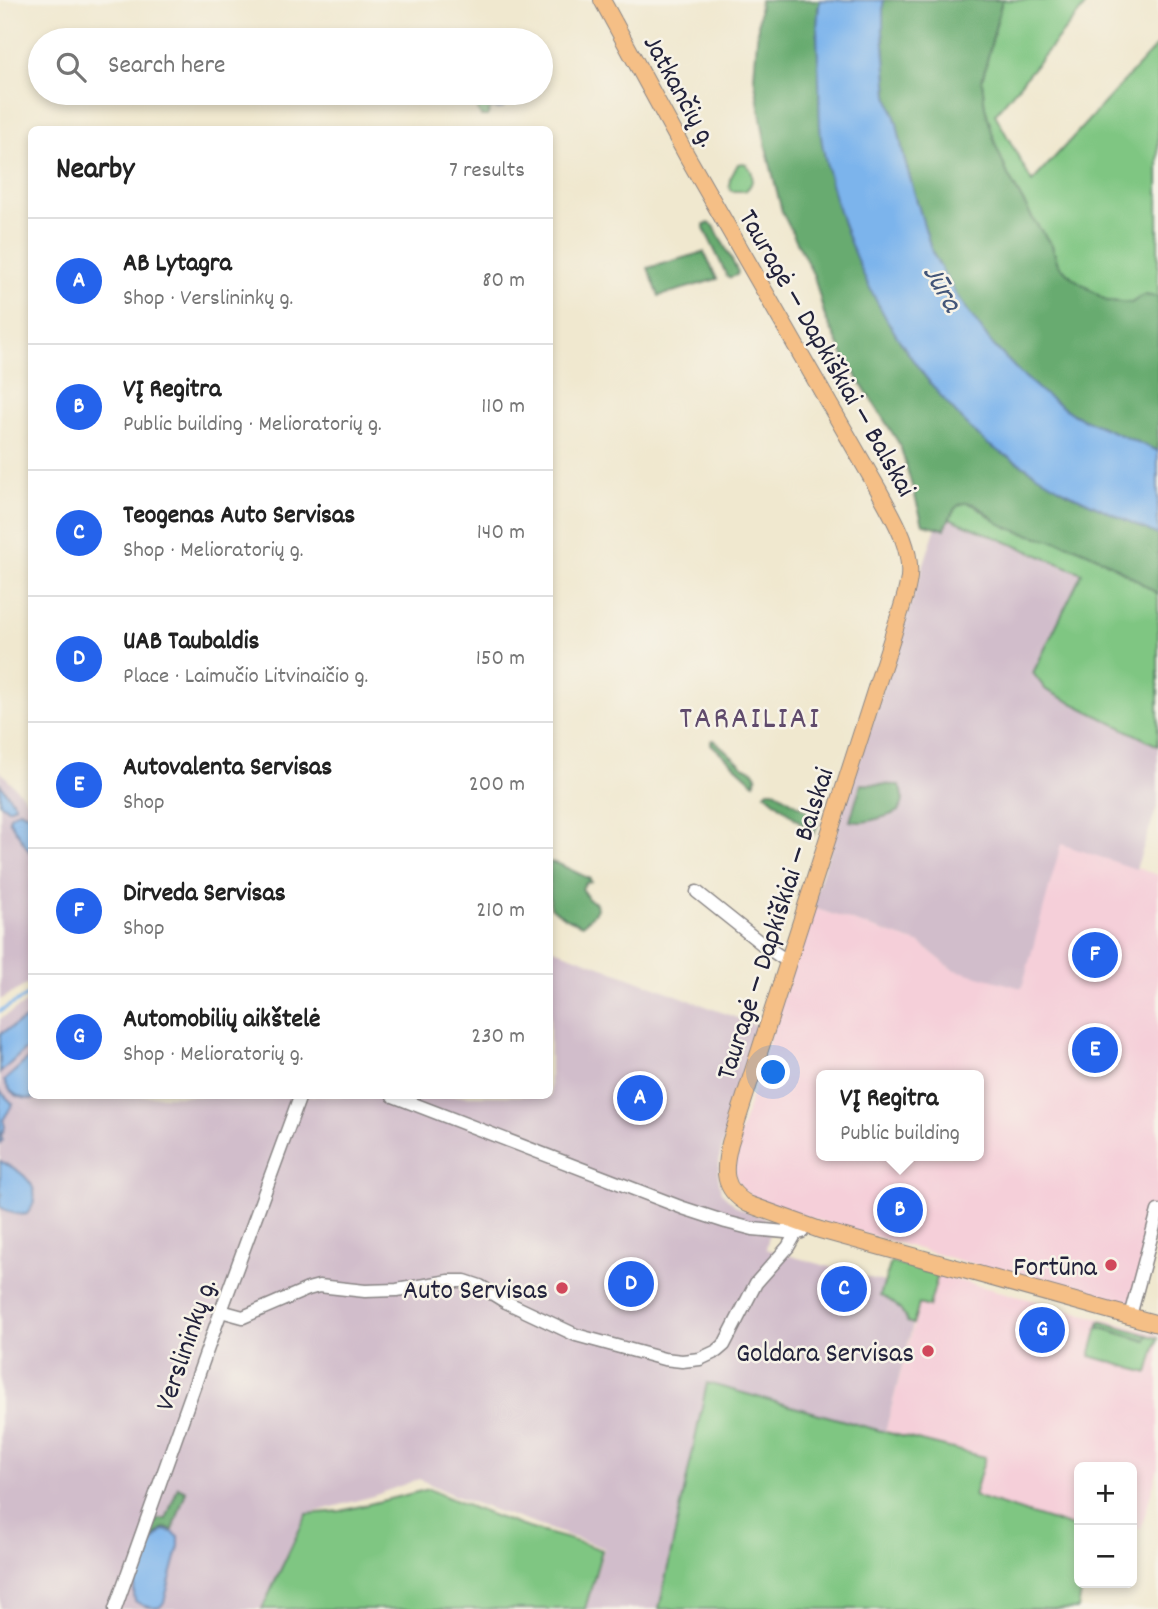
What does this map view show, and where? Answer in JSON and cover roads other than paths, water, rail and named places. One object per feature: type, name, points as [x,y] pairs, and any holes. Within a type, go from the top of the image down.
[{"type":"main road","name":"Jatkančių g.","points":[[603,0],[715,206]]},
{"type":"main road","name":"Tauragė — Dapkiškiai — Balskai","points":[[715,206],[878,489],[903,538],[909,567],[909,578],[893,635],[730,1143],[725,1167],[727,1183],[743,1201],[766,1212],[820,1230]]},
{"type":"main road","points":[[820,1230],[1158,1324]]},
{"type":"street","points":[[697,892],[762,944],[788,961]]},
{"type":"street","name":"Verslininkų g.","points":[[115,1609],[299,1099]]},
{"type":"street","points":[[401,1099],[683,1208],[726,1222],[753,1229],[796,1233],[820,1230]]},
{"type":"street","points":[[1130,1316],[1157,1220]]},
{"type":"street","points":[[221,1311],[243,1317],[319,1286],[365,1291],[397,1290],[465,1281],[576,1335],[664,1359],[700,1359],[724,1345],[756,1283],[788,1247],[796,1233]]},
{"type":"water","name":"Jūra","points":[[820,0],[883,0],[888,95],[932,252],[955,293],[992,344],[1019,372],[1074,415],[1158,451],[1158,535],[1061,489],[989,445],[941,396],[898,339],[880,309],[851,246],[830,178],[820,127],[817,30]]},
{"type":"water","points":[[490,105],[504,105],[499,109],[491,108]]},
{"type":"water","points":[[0,784],[15,806],[8,809],[0,803]]},
{"type":"water","points":[[19,810],[28,815],[28,849],[9,820],[10,816]]},
{"type":"water","points":[[28,1018],[28,1047],[0,1073],[0,1034]]},
{"type":"water","points":[[28,1059],[28,1099],[11,1092],[4,1081]]},
{"type":"water","points":[[0,1091],[13,1104],[3,1120],[5,1127],[0,1143]]},
{"type":"water","points":[[0,1161],[17,1170],[30,1182],[34,1197],[33,1205],[27,1214],[13,1213],[0,1207]]},
{"type":"water","points":[[164,1530],[179,1537],[179,1546],[164,1602],[160,1607],[144,1606],[135,1601],[137,1573],[146,1553]]},
{"type":"waterway","points":[[0,1011],[28,995]]},
{"type":"place","name":"Dirveda Servisas","points":[[1095,955]]},
{"type":"place","name":"Autovalenta Servisas","points":[[1095,1050]]},
{"type":"place","name":"AB Lytagra","points":[[640,1098]]},
{"type":"place","name":"VĮ Regitra","points":[[900,1210]]},
{"type":"place","name":"Fortūna","points":[[1111,1265]]},
{"type":"place","name":"UAB Taubaldis","points":[[631,1284]]},
{"type":"place","name":"Auto Servisas","points":[[562,1288]]},
{"type":"place","name":"Teogenas Auto Servisas","points":[[844,1289]]},
{"type":"place","name":"Automobilių aikštelė","points":[[1042,1330]]},
{"type":"place","name":"Goldara Servisas","points":[[928,1351]]},
{"type":"district","name":"TARAILIAI","points":[[750,716]]}]
